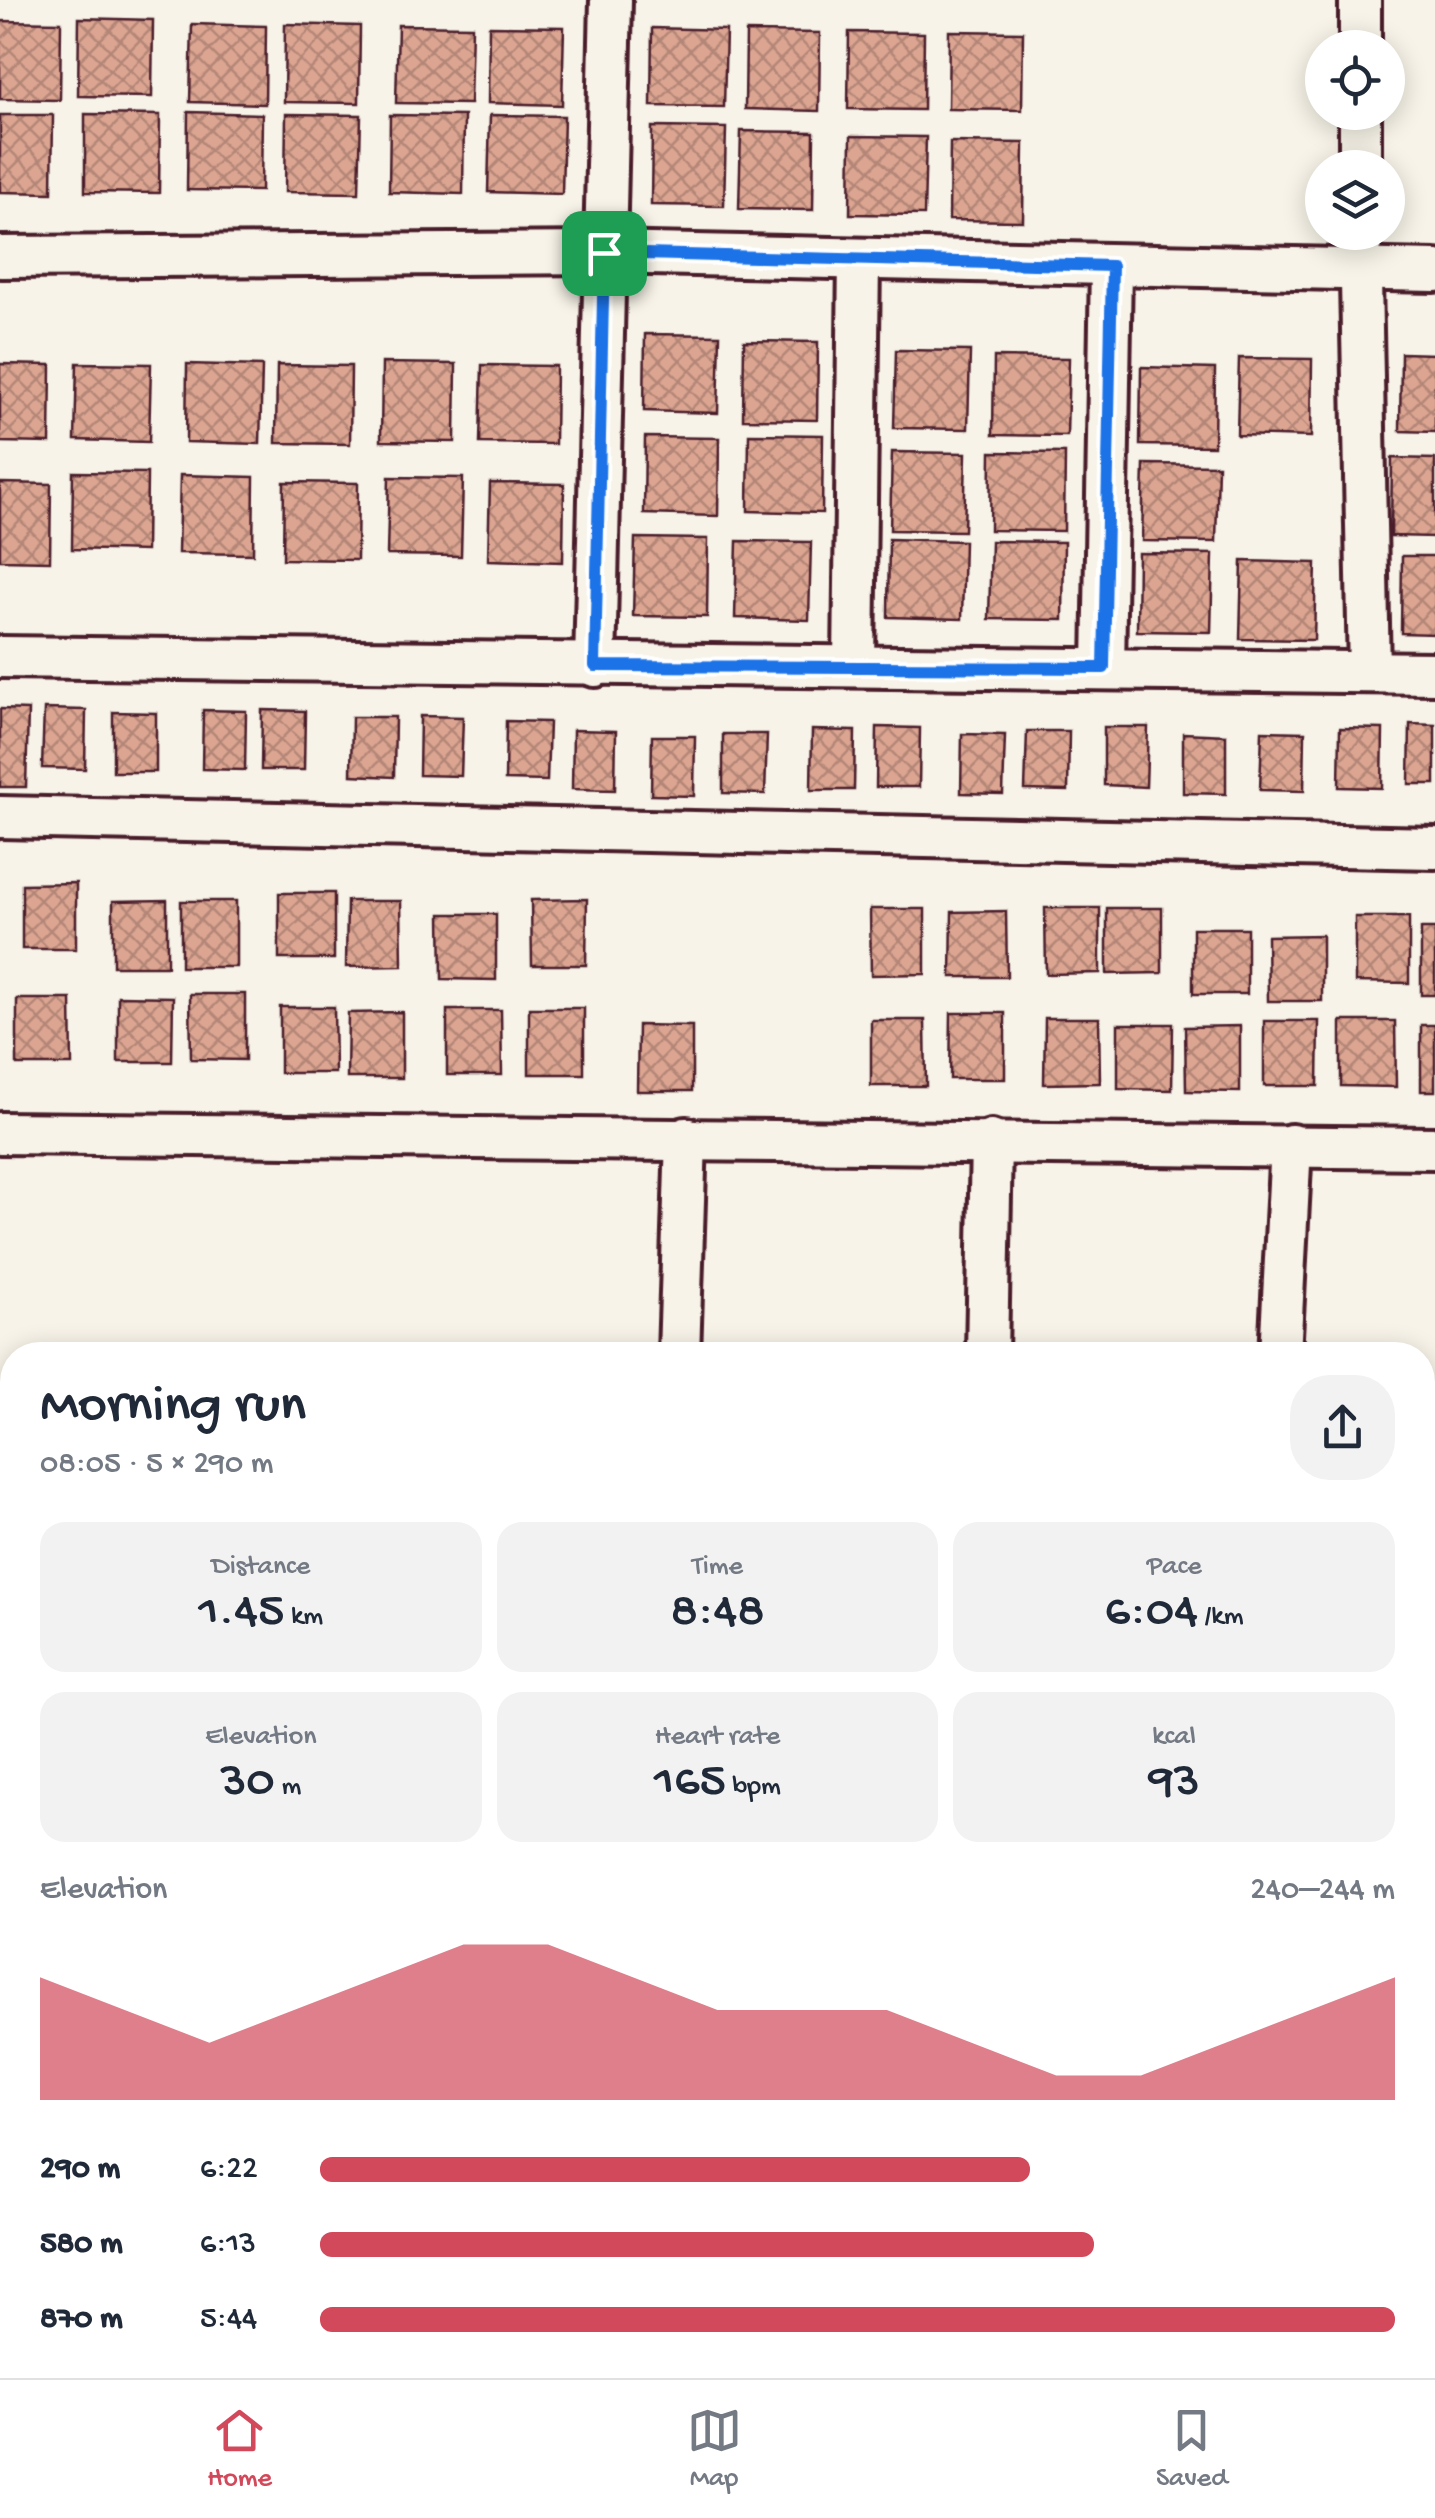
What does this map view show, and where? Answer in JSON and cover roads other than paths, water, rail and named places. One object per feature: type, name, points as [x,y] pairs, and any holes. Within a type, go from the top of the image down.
[{"type":"street","points":[[595,666],[610,0]]},
{"type":"street","points":[[1360,0],[1360,30]]},
{"type":"street","points":[[0,258],[604,253],[1112,266],[1360,251],[1435,271]]},
{"type":"street","points":[[1360,251],[1370,672]]},
{"type":"street","points":[[854,665],[859,259]]},
{"type":"street","points":[[1104,668],[1112,266]]},
{"type":"street","points":[[0,657],[1435,673]]},
{"type":"street","points":[[0,817],[1435,848]]},
{"type":"street","points":[[0,1133],[1435,1148]]},
{"type":"street","points":[[680,1342],[686,1138]]},
{"type":"street","points":[[986,1342],[991,1141]]},
{"type":"street","points":[[1281,1342],[1292,1145]]}]
